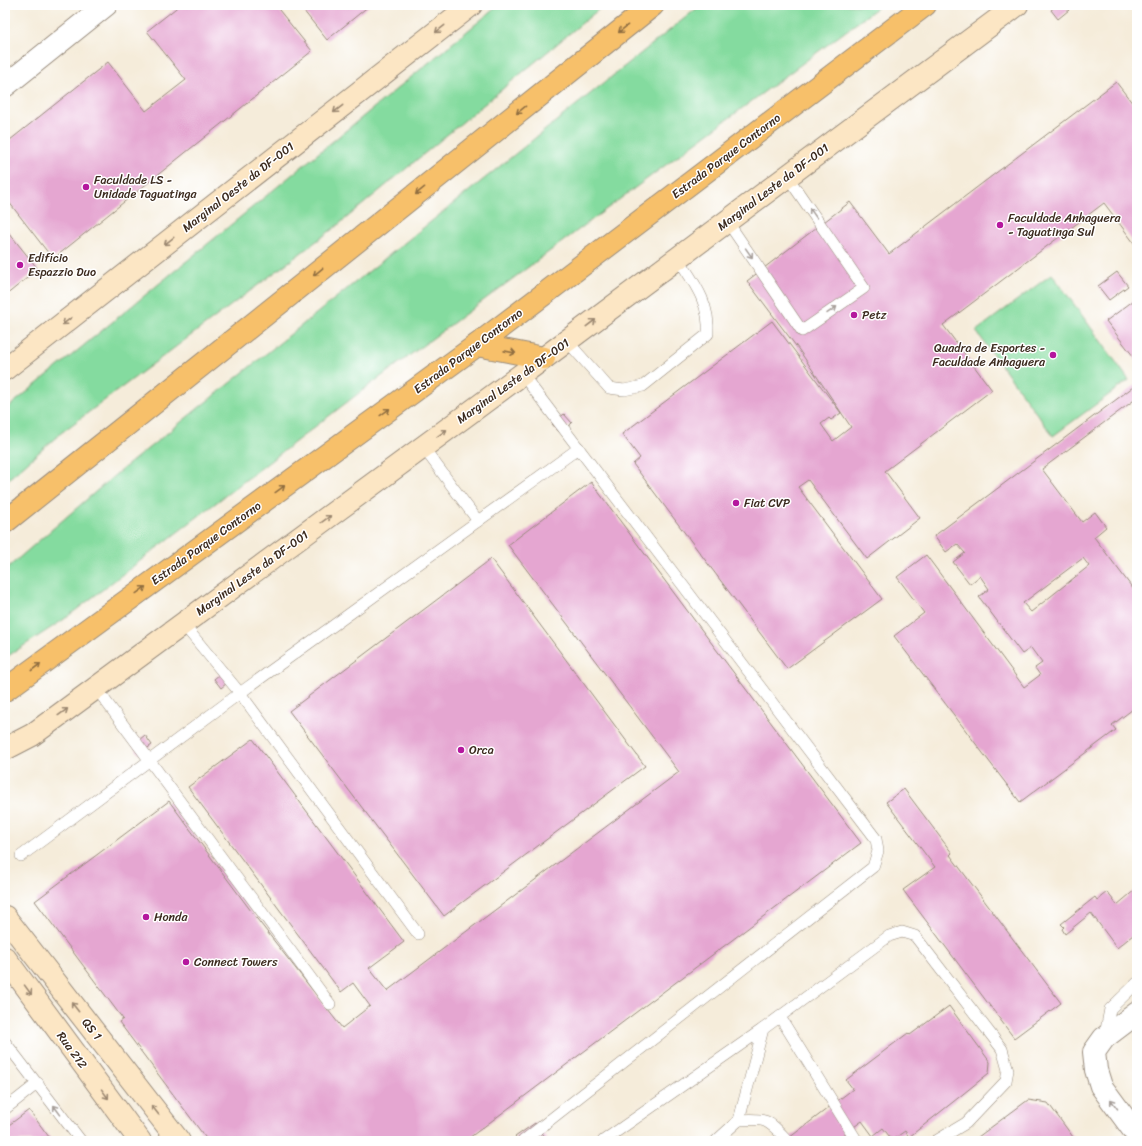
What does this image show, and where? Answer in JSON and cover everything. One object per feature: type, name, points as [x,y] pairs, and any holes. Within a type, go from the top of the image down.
[{"type":"highway","points":[[5,522],[653,5]]},
{"type":"highway","name":"Estrada Parque Contorno","points":[[5,690],[477,345],[925,5]]},
{"type":"highway","points":[[477,345],[544,358]]},
{"type":"main road","name":"Marginal Oeste da DF-001","points":[[5,370],[471,5]]},
{"type":"main road","name":"Marginal Leste da DF-001","points":[[5,749],[32,736],[567,341],[1017,5]]},
{"type":"main road","points":[[5,764],[32,736]]},
{"type":"main road","name":"QS 1","points":[[5,917],[178,1141]]},
{"type":"main road","name":"Rua 212","points":[[5,958],[140,1141]]},
{"type":"street","points":[[5,86],[106,5]]},
{"type":"street","points":[[1137,1013],[1104,1038],[1094,1052],[1096,1070],[1101,1086],[1137,1135]]},
{"type":"lane","points":[[727,221],[802,331],[864,288],[787,176]]},
{"type":"lane","points":[[567,341],[608,388],[624,390],[643,386],[708,334],[709,319],[704,300],[678,258]]},
{"type":"lane","points":[[522,374],[876,839],[878,851],[872,867],[523,1141]]},
{"type":"lane","points":[[423,447],[478,521]]},
{"type":"lane","points":[[21,856],[240,693],[579,448]]},
{"type":"lane","points":[[183,624],[240,693],[418,934]]},
{"type":"lane","points":[[96,688],[330,1004]]},
{"type":"lane","points":[[603,1141],[780,1017],[889,936],[902,932],[915,936],[1002,1049],[1008,1070],[1006,1081],[966,1123],[936,1141]]},
{"type":"lane","points":[[1104,1038],[1110,1009],[1137,983]]},
{"type":"lane","points":[[780,1017],[857,1141]]},
{"type":"lane","points":[[716,1141],[739,1120],[763,1029]]},
{"type":"lane","points":[[5,1042],[38,1083],[80,1141]]},
{"type":"lane","points":[[5,1109],[38,1083]]},
{"type":"lane","points":[[739,1120],[761,1119],[773,1125],[788,1141]]},
{"type":"green space","points":[[499,5],[604,5],[338,225],[61,433],[5,482],[5,410]]},
{"type":"green space","points":[[701,5],[881,5],[363,390],[63,620],[5,658],[5,570],[115,475]]},
{"type":"green space","name":"Quadra de Esportes - Faculdade Anhaguera","points":[[1052,274],[1129,380],[1053,436],[976,331]]},
{"type":"building","points":[[180,5],[275,5],[312,51],[53,259],[5,197],[5,144],[108,62],[146,111],[186,80],[147,31]]},
{"type":"building","points":[[299,5],[370,5],[327,40]]},
{"type":"building","points":[[1057,5],[1065,5],[1069,10],[1058,19],[1051,10]]},
{"type":"building","points":[[1116,82],[1137,109],[1137,247],[1104,203],[943,325],[992,390],[885,471],[920,518],[867,559],[808,480],[798,487],[882,599],[787,669],[633,464],[640,458],[622,434],[772,321],[841,413],[831,420],[829,418],[821,424],[833,441],[851,427],[799,350],[747,281],[850,202],[889,254]]},
{"type":"building","name":"Edifício Espazzio Duo","points":[[5,228],[38,269],[5,296]]},
{"type":"building","points":[[1117,272],[1128,286],[1109,300],[1098,286]]},
{"type":"building","points":[[1137,298],[1137,361],[1106,321]]},
{"type":"building","points":[[1137,384],[1137,398],[1042,469],[1082,522],[1095,512],[1106,527],[1094,537],[1137,594],[1137,706],[1112,725],[1116,730],[1020,802],[894,636],[924,613],[897,577],[926,555],[1024,687],[1040,675],[1035,668],[1042,663],[1031,648],[1022,654],[979,597],[989,589],[980,576],[970,584],[953,562],[965,553],[957,544],[946,552],[934,536]],"holes":[[[1083,558],[1089,566],[1031,612],[1023,603]]]},
{"type":"building","points":[[564,414],[572,423],[560,433],[552,424]]},
{"type":"building","points":[[591,482],[861,843],[465,1141],[208,1141],[119,1022],[123,1019],[35,901],[169,801],[257,919],[342,1028],[370,1006],[353,983],[341,992],[188,787],[253,739],[404,942],[369,968],[387,991],[679,772],[508,545]]},
{"type":"building","points":[[491,559],[645,766],[444,916],[289,711]]},
{"type":"building","points":[[226,669],[233,678],[221,688],[214,679]]},
{"type":"building","points":[[145,735],[152,745],[139,754],[133,745]]},
{"type":"building","points":[[904,789],[952,853],[950,855],[1061,1003],[1014,1038],[903,890],[935,867],[886,802]]},
{"type":"building","points":[[1136,889],[1137,940],[1133,935],[1117,948],[1091,913],[1065,934],[1062,929],[1064,927],[1061,924],[1095,897],[1097,900],[1107,892],[1117,905]]},
{"type":"building","points":[[949,1006],[990,1062],[989,1073],[909,1137],[905,1131],[892,1140],[883,1128],[873,1136],[862,1121],[835,1141],[785,1141],[853,1089],[846,1080],[908,1033],[910,1035]]},
{"type":"building","points":[[1028,1100],[1048,1103],[1076,1141],[979,1141],[978,1137]]},
{"type":"building","points":[[29,1110],[52,1141],[5,1141],[5,1128]]},
{"type":"building","points":[[535,1123],[548,1141],[517,1141],[515,1137]]},
{"type":"place","name":"Faculdade LS - Unidade Taguatinga","points":[[86,187]]},
{"type":"place","name":"Faculdade Anhaguera - Taguatinga Sul","points":[[1000,225]]},
{"type":"place","name":"Edifício Espazzio Duo","points":[[20,265]]},
{"type":"place","name":"Petz","points":[[854,315]]},
{"type":"place","name":"Quadra de Esportes - Faculdade Anhaguera","points":[[1053,355]]},
{"type":"place","name":"Fiat CVP","points":[[736,503]]},
{"type":"place","name":"Orca","points":[[461,750]]},
{"type":"place","name":"Honda","points":[[146,917]]},
{"type":"place","name":"Connect Towers","points":[[186,962]]}]
